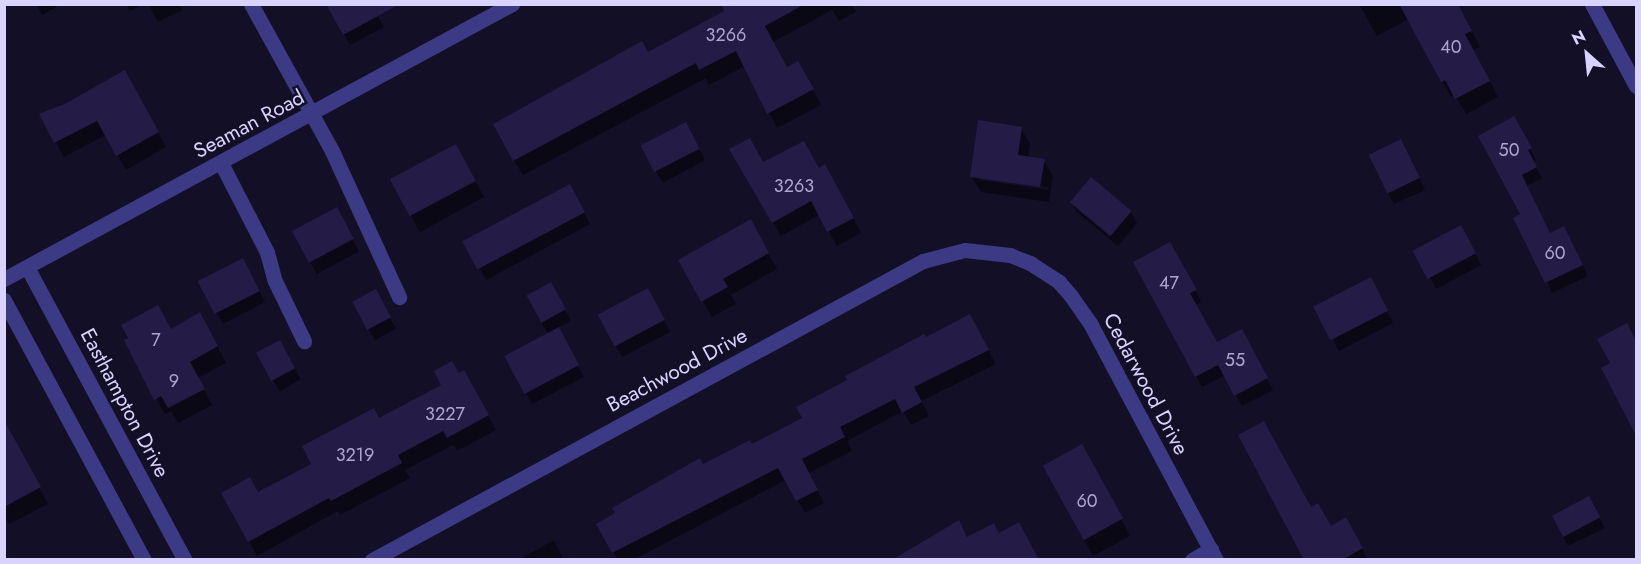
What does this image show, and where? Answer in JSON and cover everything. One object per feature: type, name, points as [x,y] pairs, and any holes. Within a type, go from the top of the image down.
[{"type":"street","points":[[250,4],[346,179],[377,254],[399,297]]},
{"type":"street","name":"Seaman Road","points":[[4,279],[513,4]]},
{"type":"street","points":[[1592,4],[1636,85]]},
{"type":"street","points":[[221,163],[267,252],[275,281],[304,340]]},
{"type":"street","name":"Beachwood Drive","points":[[372,560],[923,261],[965,250],[1010,255]]},
{"type":"street","name":"Cedarwood Drive","points":[[1010,255],[1044,271],[1059,282],[1082,310],[1213,554]]},
{"type":"street","name":"Easthampton Drive","points":[[27,267],[185,560]]},
{"type":"street","points":[[4,300],[144,560]]},
{"type":"street","points":[[1191,560],[1213,554]]},
{"type":"building","points":[[326,4],[400,4],[343,35]]},
{"type":"building","points":[[721,4],[805,4],[765,26],[787,67],[798,61],[814,89],[767,114],[736,51],[699,70],[696,63],[513,161],[493,124],[642,41],[648,52],[724,11]]},
{"type":"building","points":[[1399,4],[1458,4],[1472,31],[1465,34],[1490,81],[1455,99],[1445,80],[1441,82]]},
{"type":"building","points":[[125,70],[159,132],[116,156],[97,121],[54,143],[39,114],[64,104]]},
{"type":"building","points":[[1514,116],[1532,148],[1528,150],[1537,167],[1522,175],[1550,233],[1564,226],[1583,265],[1545,283],[1513,218],[1520,214],[1478,136]]},
{"type":"building","points":[[978,120],[1022,127],[1018,155],[1045,159],[1040,187],[970,177]]},
{"type":"building","points":[[686,122],[700,149],[654,172],[641,145]]},
{"type":"building","points":[[750,138],[763,162],[804,141],[819,168],[825,164],[854,218],[827,232],[811,201],[772,223],[729,149]]},
{"type":"building","points":[[1401,139],[1420,178],[1387,193],[1369,155]]},
{"type":"building","points":[[456,144],[476,181],[409,216],[390,179]]},
{"type":"building","points":[[1091,177],[1132,211],[1110,236],[1070,202]]},
{"type":"building","points":[[570,184],[585,212],[477,270],[462,241]]},
{"type":"building","points":[[337,207],[354,239],[309,263],[292,231]]},
{"type":"building","points":[[751,219],[769,253],[723,279],[728,287],[701,302],[678,260]]},
{"type":"building","points":[[1461,225],[1476,253],[1427,279],[1412,251]]},
{"type":"building","points":[[1170,242],[1197,290],[1190,293],[1217,342],[1242,329],[1268,378],[1234,396],[1218,365],[1195,377],[1133,262]]},
{"type":"building","points":[[243,258],[260,291],[214,314],[198,281]]},
{"type":"building","points":[[1371,277],[1388,311],[1330,340],[1313,307]]},
{"type":"building","points":[[551,282],[566,309],[542,323],[527,296]]},
{"type":"building","points":[[648,288],[665,320],[615,347],[598,315]]},
{"type":"building","points":[[376,289],[391,317],[367,330],[352,302]]},
{"type":"building","points":[[158,305],[171,329],[200,312],[218,346],[190,362],[205,389],[168,408],[161,396],[154,400],[124,340],[128,338],[121,325]]},
{"type":"building","points":[[970,314],[989,350],[914,387],[922,402],[902,413],[895,399],[840,427],[845,437],[802,459],[818,490],[796,501],[778,468],[612,553],[596,524],[615,513],[612,508],[700,458],[703,464],[750,440],[752,444],[802,418],[796,407],[847,380],[845,376],[924,334],[926,337]]},
{"type":"building","points":[[1627,323],[1636,341],[1636,436],[1601,368],[1610,363],[1597,339]]},
{"type":"building","points":[[559,327],[579,365],[524,394],[504,356]]},
{"type":"building","points":[[280,340],[295,368],[271,381],[256,353]]},
{"type":"building","points":[[452,361],[459,373],[464,370],[489,415],[447,438],[443,431],[398,455],[402,463],[331,501],[329,498],[248,542],[221,493],[250,477],[258,492],[311,464],[302,446],[374,408],[379,418],[441,385],[434,371]]},
{"type":"building","points":[[4,420],[41,487],[4,507]]},
{"type":"building","points":[[1264,421],[1311,507],[1318,503],[1331,526],[1346,517],[1363,548],[1342,560],[1304,560],[1238,435]]},
{"type":"building","points":[[1082,444],[1123,518],[1084,540],[1043,466]]},
{"type":"building","points":[[1589,496],[1600,517],[1563,537],[1552,516]]},
{"type":"building","points":[[959,520],[967,537],[994,523],[999,533],[1019,522],[1039,560],[892,560]]}]
